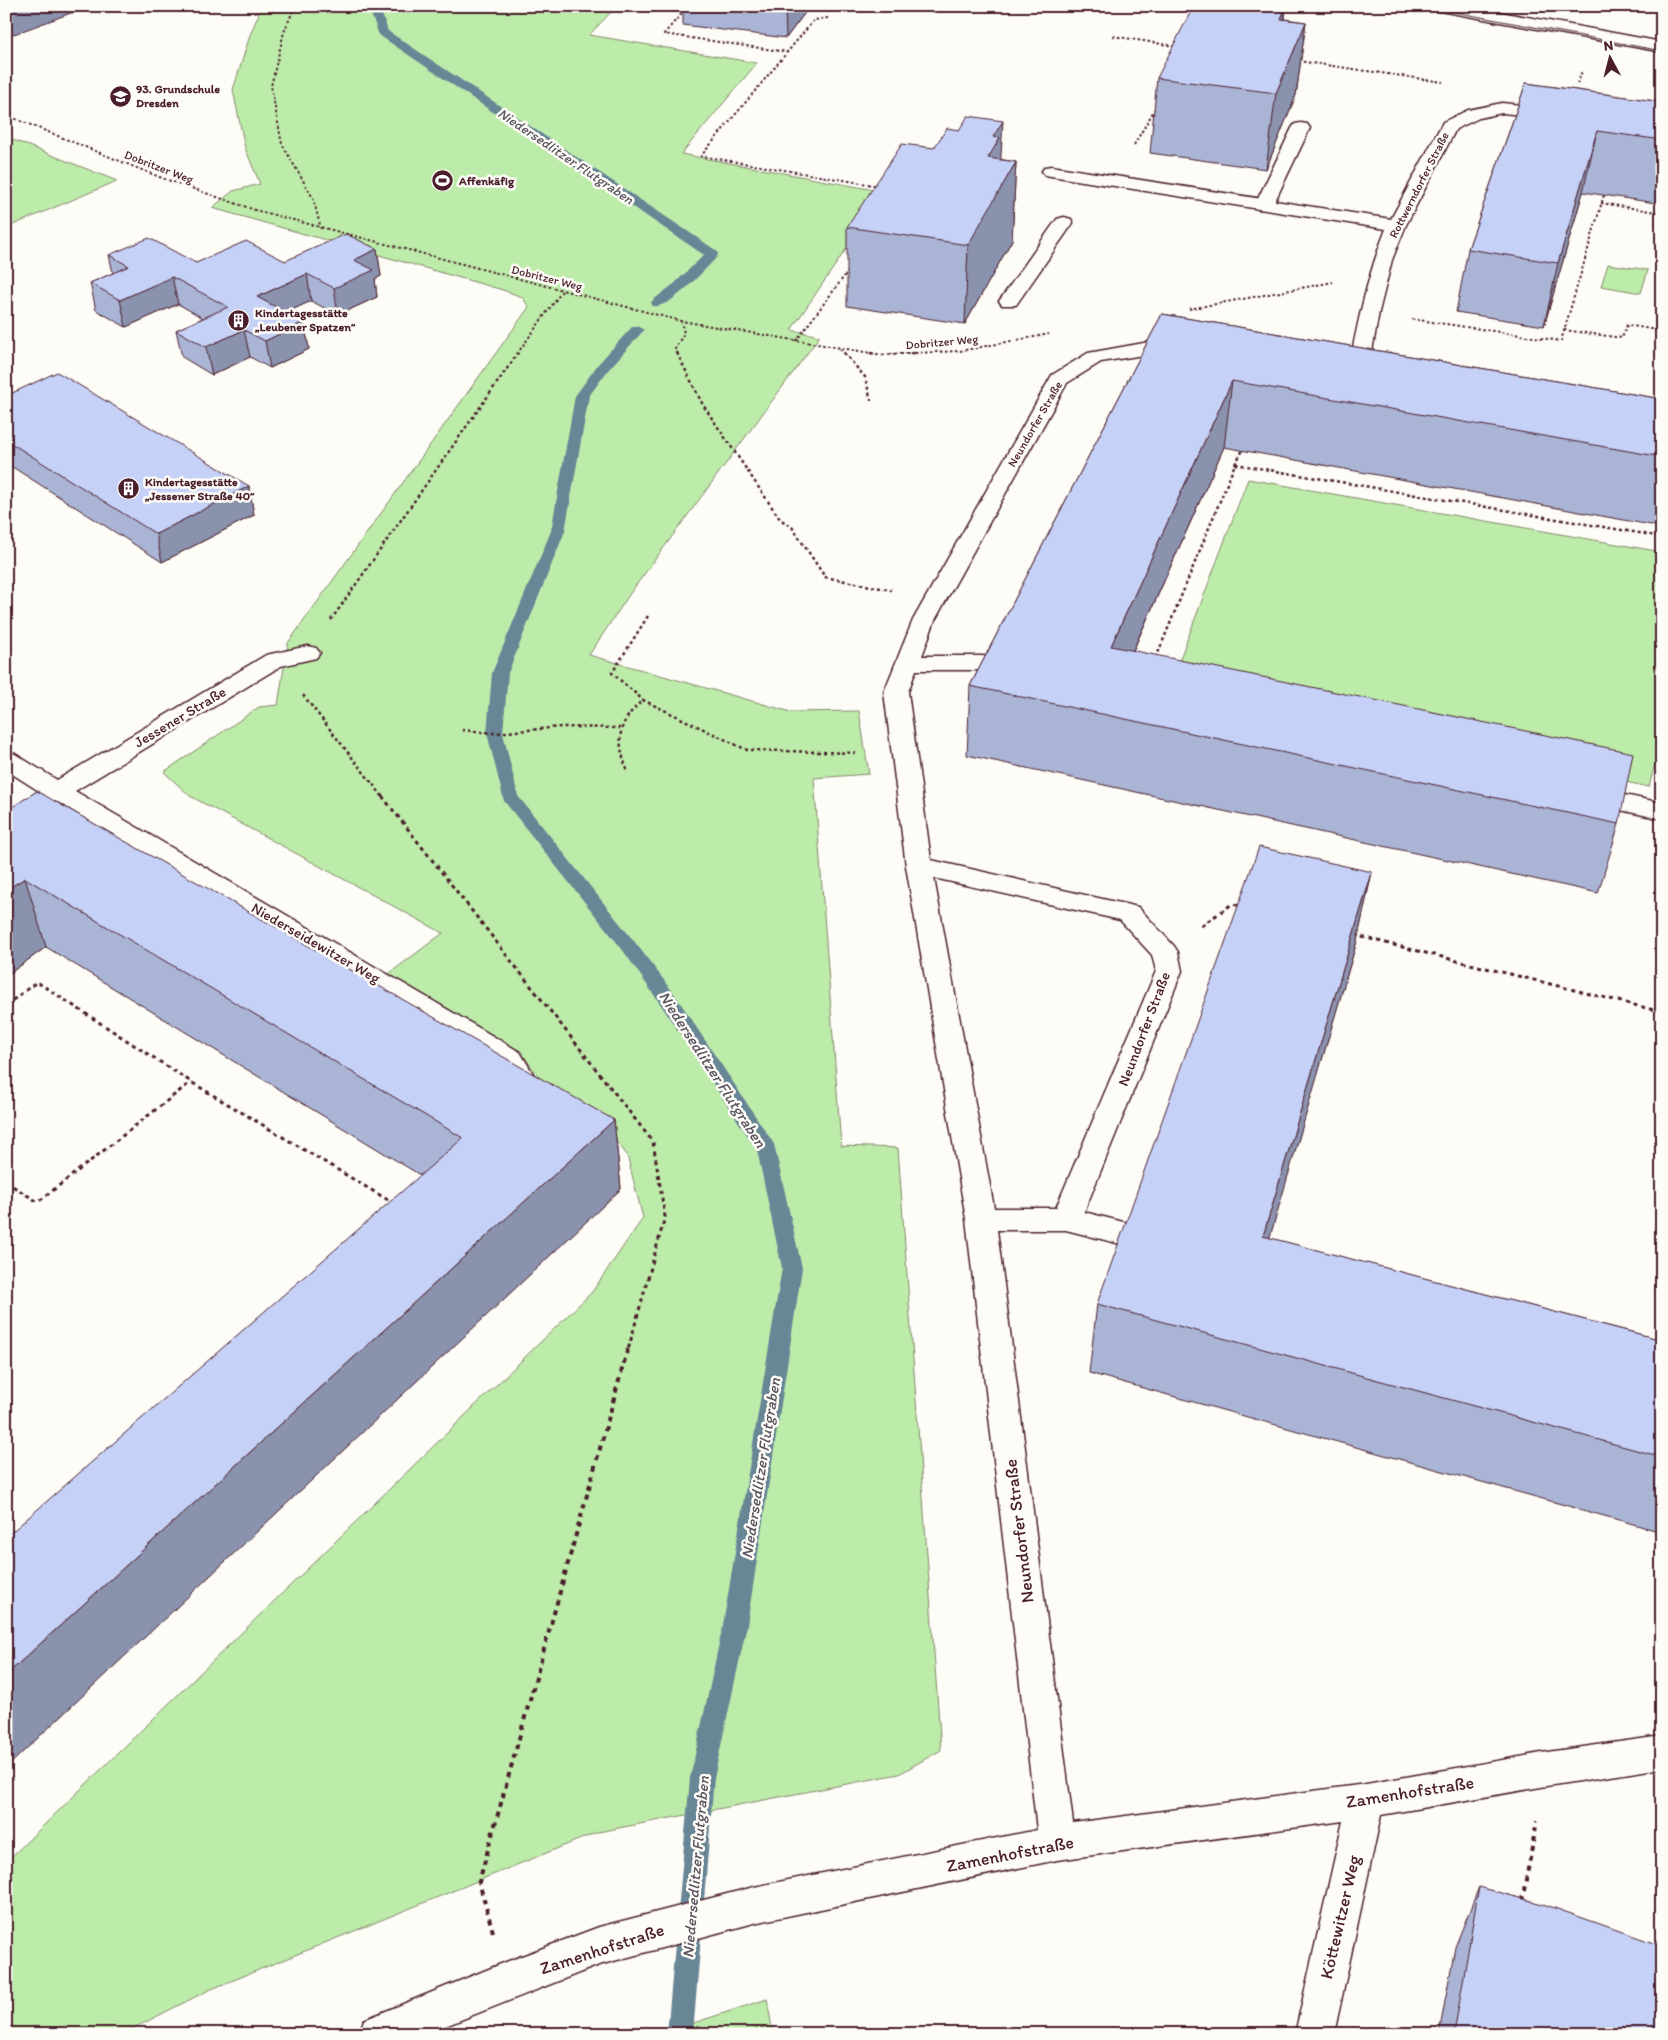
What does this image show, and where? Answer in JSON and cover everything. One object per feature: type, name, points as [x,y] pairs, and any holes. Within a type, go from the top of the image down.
[{"type":"street","points":[[1440,6],[1662,47]]},
{"type":"street","name":"Rottwerndorfer Straße","points":[[1359,368],[1383,260],[1397,225],[1449,126],[1474,114],[1502,108],[1566,114]]},
{"type":"street","points":[[1264,205],[1301,128]]},
{"type":"street","points":[[1051,171],[1397,225]]},
{"type":"street","points":[[1009,301],[1064,223]]},
{"type":"street","name":"Neundorfer Straße","points":[[1057,1843],[981,1219],[919,866],[896,692],[924,620],[1059,379],[1095,357],[1155,347],[1204,352]]},
{"type":"street","name":"Jessener Straße","points":[[6,825],[274,660],[308,653]]},
{"type":"street","points":[[906,663],[983,663],[1010,669]]},
{"type":"street","points":[[6,759],[57,792]]},
{"type":"street","points":[[1565,790],[1662,811]]},
{"type":"street","name":"Niederseidewitzer Weg","points":[[57,792],[510,1059],[527,1087],[513,1116]]},
{"type":"street","name":"Neundorfer Straße","points":[[919,866],[1129,913],[1165,952],[1170,971],[1066,1219]]},
{"type":"street","points":[[981,1219],[1066,1219],[1136,1236]]},
{"type":"street","name":"Zamenhofstraße","points":[[378,2034],[506,1981],[599,1946],[754,1904],[1057,1843],[1366,1801],[1547,1769],[1662,1752]]},
{"type":"street","name":"Köttewitzer Weg","points":[[1314,2034],[1366,1801]]},
{"type":"path","points":[[295,6],[284,32],[271,86],[282,144],[313,198],[321,229]]},
{"type":"path","points":[[688,6],[664,34],[787,52]]},
{"type":"path","points":[[828,18],[814,20],[701,156],[888,187]]},
{"type":"path","points":[[1113,36],[1174,46]]},
{"type":"path","points":[[1294,60],[1465,86],[1502,108]]},
{"type":"path","points":[[1112,182],[1159,101]]},
{"type":"path","name":"Dobritzer Weg","points":[[6,115],[162,178],[255,210],[321,229],[681,321],[880,355],[960,351],[1058,332],[1095,357]]},
{"type":"path","points":[[1370,312],[1561,341],[1604,195]]},
{"type":"path","points":[[1601,203],[1662,213]]},
{"type":"path","points":[[1186,310],[1324,285],[1383,260]]},
{"type":"path","points":[[796,341],[849,270]]},
{"type":"path","points":[[681,321],[684,333],[675,349],[703,405],[751,472],[780,519],[792,527],[825,577],[936,599]]},
{"type":"path","points":[[1564,330],[1622,338],[1627,325],[1662,331]]},
{"type":"path","points":[[839,348],[865,377],[871,400]]},
{"type":"path","points":[[1155,662],[1235,464],[1243,450]]},
{"type":"path","points":[[1235,464],[1662,537]]},
{"type":"path","points":[[648,616],[612,674],[643,700],[746,750],[905,757]]},
{"type":"path","points":[[627,770],[620,752],[620,728],[627,712],[643,700]]},
{"type":"path","points":[[462,730],[495,733],[562,727],[620,728]]},
{"type":"path","points":[[1165,952],[1232,904],[1251,908]]},
{"type":"path","points":[[1346,933],[1662,1012]]},
{"type":"path","points":[[6,1004],[37,982],[191,1082],[394,1204]]},
{"type":"path","points":[[6,1182],[38,1202],[191,1082]]},
{"type":"path","points":[[1521,1909],[1547,1769]]},
{"type":"path","points":[[1650,1945],[1662,1944]]},
{"type":"green space","points":[[262,6],[617,6],[589,35],[757,63],[681,154],[885,192],[791,330],[820,336],[631,592],[589,655],[791,712],[859,711],[869,774],[814,778],[841,1146],[898,1148],[941,1750],[899,1774],[598,1832],[209,1990],[122,2034],[6,2034],[6,1862],[592,1292],[643,1218],[627,1155],[616,1141],[556,1102],[524,1056],[386,976],[443,933],[190,796],[164,772],[259,707],[278,705],[288,643],[529,307],[522,297],[503,290],[212,208],[233,191],[260,184],[245,148],[233,90],[250,35]]},
{"type":"green space","points":[[6,137],[117,181],[6,228]]},
{"type":"green space","points":[[1608,264],[1648,270],[1641,293],[1601,286]]},
{"type":"green space","points":[[1248,479],[1662,552],[1662,737],[1649,787],[1170,685]]},
{"type":"green space","points":[[767,1999],[773,2034],[660,2034]]},
{"type":"building","points":[[1231,6],[1286,6],[1281,19],[1306,22],[1276,93],[1157,78],[1193,7],[1229,11]]},
{"type":"building","points":[[1526,83],[1662,102],[1662,140],[1597,131],[1558,263],[1468,249]]},
{"type":"building","points":[[968,116],[1003,121],[993,137],[1000,138],[988,158],[1016,162],[968,245],[847,227],[902,144],[934,148],[947,128],[959,130]]},
{"type":"building","points":[[346,234],[377,249],[354,260],[374,270],[334,288],[307,274],[257,297],[304,322],[265,341],[244,330],[206,347],[176,330],[228,307],[172,277],[120,300],[90,283],[129,266],[109,255],[149,238],[196,263],[246,241],[285,261]]},
{"type":"building","points":[[1162,314],[1662,399],[1662,457],[1232,381],[1111,646],[1633,753],[1619,824],[970,686]]},
{"type":"building","name":"Kindertagesstätte „Jessener Straße 40“","points":[[57,372],[249,486],[156,534],[6,440],[6,396]]},
{"type":"building","points":[[37,791],[614,1120],[6,1675],[6,1537],[463,1138],[25,878],[6,890],[6,811]]},
{"type":"building","points":[[1259,847],[1372,872],[1263,1236],[1662,1340],[1662,1457],[1097,1304]]},
{"type":"building","points":[[1479,1887],[1546,1905],[1662,1946],[1662,2034],[1454,2034]]},
{"type":"waterway","name":"Niedersedlitzer Flutgraben","points":[[373,6],[383,33],[712,254],[679,287],[658,303]]},
{"type":"waterway","name":"Niedersedlitzer Flutgraben","points":[[637,330],[604,366],[582,396],[558,531],[500,673],[495,733],[510,797],[628,945],[666,997],[767,1149],[792,1268],[735,1625],[702,1778],[680,2034]]},
{"type":"tram line","points":[[1422,6],[1662,51]]},
{"type":"place","name":"93. Grundschule Dresden","points":[[120,96]]},
{"type":"place","name":"Affenkäfig","points":[[443,181]]},
{"type":"place","name":"Kindertagesstätte „Leubener Spatzen“","points":[[239,320]]},
{"type":"place","name":"Kindertagesstätte „Jessener Straße 40“","points":[[129,489]]}]
